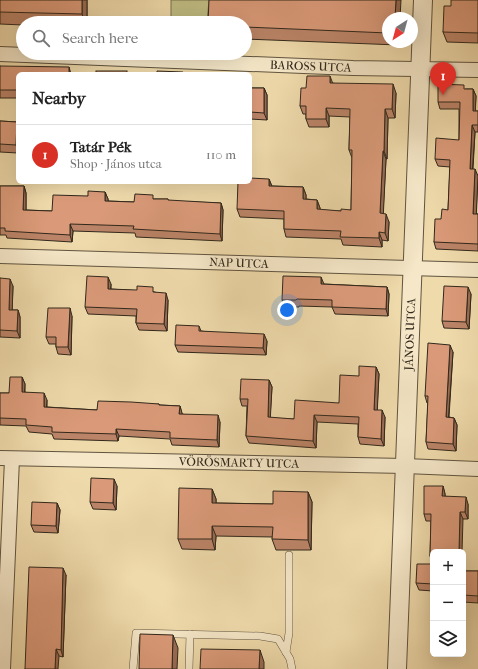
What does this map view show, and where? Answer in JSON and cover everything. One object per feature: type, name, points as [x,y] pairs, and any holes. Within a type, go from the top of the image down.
[{"type":"street","name":"JÁNOS UTCA","points":[[397,669],[423,0]]},
{"type":"street","name":"BAROSS UTCA","points":[[0,54],[16,55]]},
{"type":"street","name":"BAROSS UTCA","points":[[151,60],[352,68],[478,70]]},
{"type":"street","name":"NAP UTCA","points":[[0,256],[478,270]]},
{"type":"street","name":"VÖRÖSMARTY UTCA","points":[[6,458],[404,466],[478,470]]},
{"type":"street","points":[[3,669],[6,458]]},
{"type":"lane","points":[[286,652],[289,633],[289,555]]},
{"type":"lane","points":[[134,669],[136,633],[260,636],[278,639],[290,659],[292,669]]},
{"type":"lane","points":[[189,669],[190,634]]},
{"type":"shaded area","points":[[171,0],[209,0],[208,16],[171,16]]},
{"type":"building","points":[[0,0],[82,0],[82,14],[0,12]]},
{"type":"building","points":[[209,0],[396,0],[395,12],[382,12],[382,33],[252,27],[252,16],[208,16]]},
{"type":"building","points":[[451,0],[478,0],[478,33],[443,32],[444,6],[451,6]]},
{"type":"building","points":[[0,66],[69,67],[69,72],[16,72],[16,90],[0,90]]},
{"type":"building","points":[[96,71],[127,71],[127,72]]},
{"type":"building","points":[[157,71],[183,72],[157,72]]},
{"type":"building","points":[[307,76],[330,76],[330,83],[393,84],[392,109],[385,109],[380,213],[386,214],[385,233],[379,232],[379,238],[340,237],[341,231],[284,229],[284,211],[237,209],[238,184],[252,184],[252,178],[269,179],[269,186],[303,187],[303,199],[317,200],[317,209],[341,211],[341,209],[351,210],[352,150],[349,150],[350,109],[326,108],[326,119],[306,119],[306,106],[300,106],[301,88],[306,88]]},
{"type":"building","points":[[438,84],[464,85],[464,89],[473,89],[473,111],[478,111],[478,125],[472,125],[470,169],[475,169],[473,214],[478,214],[478,244],[434,242],[435,219],[441,219],[442,209],[448,210],[450,160],[435,159],[436,138],[459,140],[460,102],[438,102]]},
{"type":"building","points":[[252,88],[264,88],[264,113],[252,112]]},
{"type":"building","points":[[0,121],[16,122],[16,145],[0,144]]},
{"type":"building","points":[[0,186],[24,186],[23,210],[52,211],[53,195],[88,196],[88,191],[105,192],[105,201],[134,202],[135,194],[153,195],[153,199],[221,203],[220,234],[133,229],[134,226],[70,224],[70,235],[5,231],[5,228],[0,228]]},
{"type":"building","points":[[87,276],[108,277],[108,289],[137,290],[137,286],[153,287],[153,292],[166,293],[164,324],[136,323],[137,309],[85,307]]},
{"type":"building","points":[[283,276],[321,277],[321,284],[387,287],[386,309],[332,307],[332,300],[282,300]]},
{"type":"building","points":[[0,278],[10,279],[9,310],[18,310],[17,331],[0,330]]},
{"type":"building","points":[[444,286],[468,287],[466,322],[442,321]]},
{"type":"building","points":[[48,308],[70,308],[68,347],[56,347],[56,337],[46,337]]},
{"type":"building","points":[[176,325],[199,326],[199,331],[264,334],[263,348],[175,345]]},
{"type":"building","points":[[428,343],[450,345],[446,417],[454,418],[453,444],[426,442],[428,396],[425,396]]},
{"type":"building","points":[[359,366],[376,367],[374,410],[382,410],[381,439],[358,437],[359,417],[314,415],[313,441],[246,436],[248,399],[240,399],[241,379],[269,380],[268,417],[294,419],[295,400],[339,403],[340,375],[359,376]]},
{"type":"building","points":[[10,377],[22,377],[22,392],[44,393],[44,407],[97,410],[98,401],[131,402],[180,406],[179,414],[218,415],[217,440],[170,438],[170,432],[116,429],[116,434],[52,432],[52,427],[26,425],[26,419],[0,418],[0,393],[9,393]]},
{"type":"building","points":[[91,478],[114,479],[113,503],[90,502]]},
{"type":"building","points":[[424,486],[443,486],[442,496],[466,497],[465,512],[460,512],[459,549],[430,549],[431,514],[424,514]]},
{"type":"building","points":[[179,488],[212,489],[212,503],[273,504],[273,491],[308,492],[308,540],[272,539],[273,527],[212,526],[212,539],[178,539]]},
{"type":"building","points":[[32,502],[57,503],[56,526],[31,525]]},
{"type":"building","points":[[417,564],[430,564],[430,584],[416,583]]},
{"type":"building","points":[[29,567],[63,568],[61,650],[56,649],[55,669],[25,669]]},
{"type":"building","points":[[466,571],[478,571],[478,596],[466,595]]},
{"type":"building","points":[[140,634],[173,635],[172,669],[139,669]]},
{"type":"building","points":[[201,649],[260,650],[259,669],[200,669]]},
{"type":"place","name":"Tatár Pék","points":[[443,95]]}]
